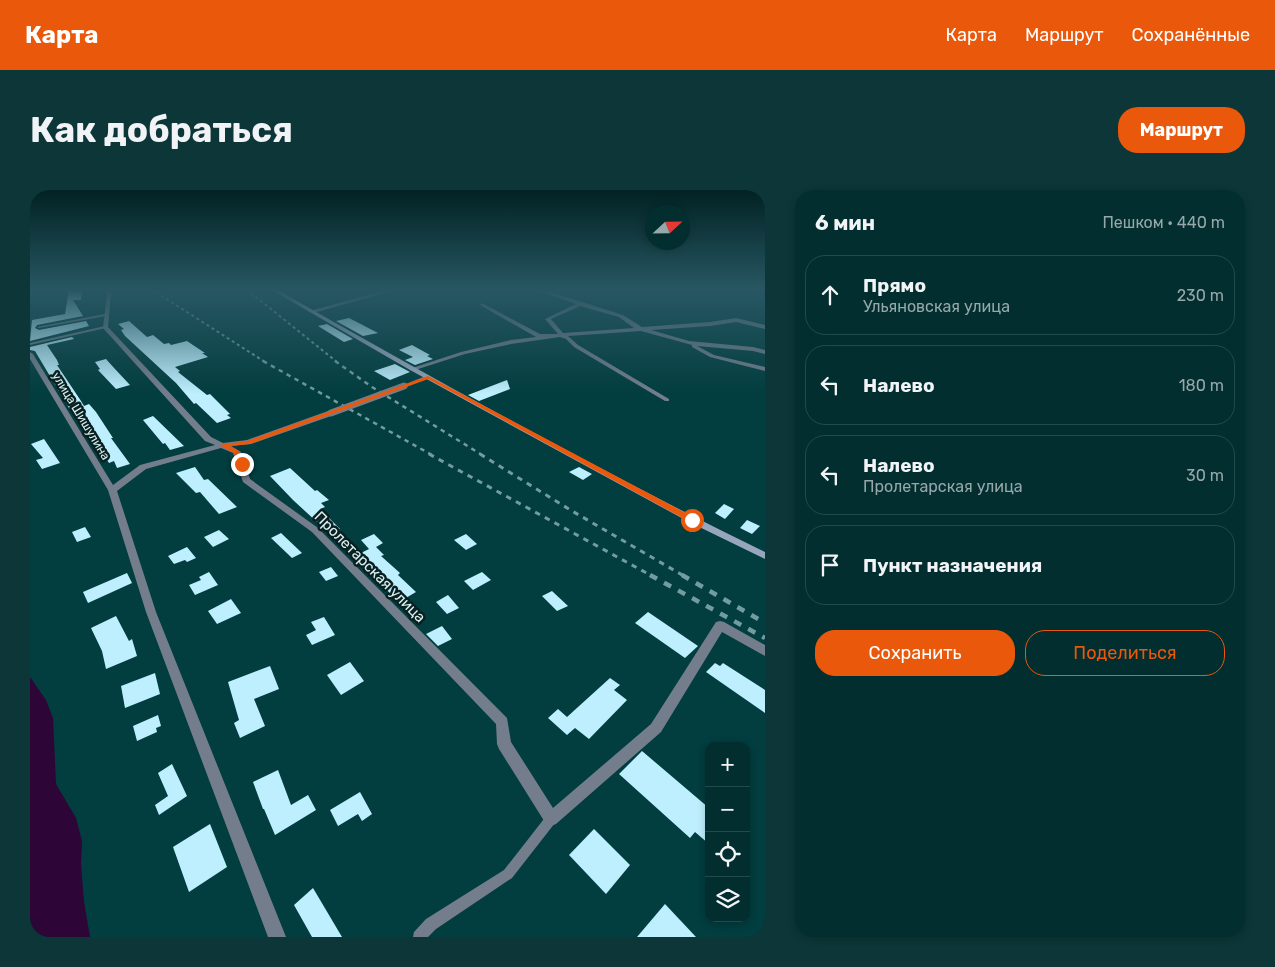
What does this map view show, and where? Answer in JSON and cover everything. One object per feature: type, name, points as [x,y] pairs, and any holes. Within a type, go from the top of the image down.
[{"type":"main road","points":[[335,324],[412,369],[692,520],[765,556]]},
{"type":"street","points":[[517,324],[539,336],[562,335]]},
{"type":"street","points":[[552,324],[562,335],[576,346],[666,400]]},
{"type":"street","points":[[632,324],[638,328],[689,343],[753,349],[765,352]]},
{"type":"street","points":[[412,369],[473,350],[511,342],[638,328],[711,324]]},
{"type":"street","points":[[752,324],[765,327]]},
{"type":"street","name":"Пролетарская улица","points":[[105,327],[208,439],[237,452],[246,480],[316,530],[502,722],[504,744],[550,820]]},
{"type":"street","points":[[689,343],[712,356],[765,369]]},
{"type":"street","name":"улица Шишулина","points":[[30,354],[112,490],[151,612],[277,937]]},
{"type":"street","points":[[112,490],[143,467],[223,445],[248,442],[428,377]]},
{"type":"street","points":[[550,820],[656,728],[720,625],[765,651]]},
{"type":"lane","points":[[39,327],[56,324]]},
{"type":"lane","points":[[30,344],[105,327]]},
{"type":"lane","points":[[420,937],[431,924],[508,874],[550,820]]},
{"type":"shaded area","points":[[30,677],[46,700],[53,718],[56,784],[76,818],[82,841],[81,864],[84,902],[90,937],[30,937]]},
{"type":"building","points":[[32,324],[43,324],[37,325],[35,328],[39,330],[71,324],[88,324],[89,326],[30,341]]},
{"type":"building","points":[[118,324],[132,324],[147,337],[153,335],[164,344],[169,343],[171,345],[187,341],[205,353],[202,353],[208,357],[175,367],[180,371],[178,372],[207,395],[210,394],[230,414],[227,415],[231,418],[217,423],[196,403],[194,404],[176,383],[125,336],[121,330],[124,329]]},
{"type":"building","points":[[327,324],[353,339],[344,342],[318,326]]},
{"type":"building","points":[[341,324],[360,324],[378,333],[363,336]]},
{"type":"building","points":[[72,337],[74,339],[47,345],[57,360],[59,365],[57,365],[84,406],[89,404],[96,412],[113,438],[111,438],[130,464],[117,468],[114,461],[109,463],[79,416],[76,417],[69,408],[35,351],[30,350],[30,347]]},
{"type":"building","points":[[412,345],[430,355],[427,356],[433,359],[415,365],[405,360],[413,357],[399,350]]},
{"type":"building","points":[[106,359],[130,385],[116,389],[98,370],[100,369],[95,362]]},
{"type":"building","points":[[395,364],[410,372],[390,380],[374,371]]},
{"type":"building","points":[[507,380],[510,389],[479,401],[468,395]]},
{"type":"building","points":[[153,416],[184,446],[170,450],[165,443],[163,444],[143,420]]},
{"type":"building","points":[[44,439],[60,463],[42,469],[36,460],[43,458],[31,444]]},
{"type":"building","points":[[195,467],[204,480],[208,479],[237,507],[219,514],[200,492],[196,493],[176,473]]},
{"type":"building","points":[[579,467],[592,474],[583,480],[569,472]]},
{"type":"building","points":[[290,468],[315,491],[317,490],[329,500],[321,503],[325,507],[320,509],[340,529],[330,534],[270,476]]},
{"type":"building","points":[[724,504],[734,509],[725,519],[715,513]]},
{"type":"building","points":[[747,520],[760,526],[752,534],[740,528]]},
{"type":"building","points":[[85,527],[91,537],[77,542],[72,532]]},
{"type":"building","points":[[219,530],[229,539],[213,547],[204,537]]},
{"type":"building","points":[[281,533],[302,553],[292,558],[271,538]]},
{"type":"building","points":[[374,534],[383,543],[376,547],[384,555],[381,556],[400,573],[398,575],[416,592],[399,602],[353,557],[369,549],[361,540]]},
{"type":"building","points":[[466,534],[477,544],[466,550],[454,540]]},
{"type":"building","points":[[187,547],[196,558],[174,564],[168,556]]},
{"type":"building","points":[[331,567],[338,576],[326,581],[319,572]]},
{"type":"building","points":[[209,572],[218,585],[195,595],[189,585],[201,580],[199,577]]},
{"type":"building","points":[[482,572],[491,580],[473,590],[464,581]]},
{"type":"building","points":[[127,573],[132,583],[88,603],[83,592]]},
{"type":"building","points":[[552,591],[568,606],[557,611],[542,596]]},
{"type":"building","points":[[448,595],[459,608],[447,614],[436,602]]},
{"type":"building","points":[[231,599],[241,613],[217,624],[208,611]]},
{"type":"building","points":[[648,612],[698,646],[685,658],[635,623]]},
{"type":"building","points":[[116,616],[129,641],[132,639],[137,656],[106,669],[102,651],[91,628]]},
{"type":"building","points":[[324,617],[335,635],[312,645],[306,635],[316,630],[311,622]]},
{"type":"building","points":[[442,626],[452,639],[438,646],[426,634]]},
{"type":"building","points":[[350,662],[364,681],[341,695],[327,675]]},
{"type":"building","points":[[715,663],[720,666],[723,663],[765,690],[765,713],[706,672]]},
{"type":"building","points":[[270,666],[279,689],[254,699],[265,726],[240,738],[234,723],[239,720],[228,682]]},
{"type":"building","points":[[155,673],[160,694],[125,708],[121,686]]},
{"type":"building","points":[[610,678],[620,685],[614,690],[627,700],[589,739],[575,728],[567,735],[548,718],[558,709],[567,717]]},
{"type":"building","points":[[158,715],[161,726],[156,728],[157,732],[137,741],[133,726]]},
{"type":"building","points":[[642,751],[705,805],[705,841],[695,832],[690,838],[619,774]]},
{"type":"building","points":[[172,764],[187,796],[159,815],[155,805],[168,796],[158,773]]},
{"type":"building","points":[[278,770],[291,805],[308,795],[316,810],[275,835],[253,782]]},
{"type":"building","points":[[360,792],[372,814],[362,821],[358,814],[338,826],[330,810]]},
{"type":"building","points":[[210,824],[227,867],[189,892],[173,847]]},
{"type":"building","points":[[594,829],[630,865],[606,894],[569,855]]},
{"type":"building","points":[[313,888],[342,937],[312,937],[294,905]]},
{"type":"building","points":[[665,904],[696,937],[637,937]]},
{"type":"railway","points":[[205,324],[265,362]]},
{"type":"railway","points":[[289,324],[337,362]]},
{"type":"railway","points":[[263,361],[432,455]]},
{"type":"railway","points":[[335,361],[372,387],[482,455]]},
{"type":"railway","points":[[429,454],[652,576]]},
{"type":"railway","points":[[480,454],[572,511],[684,576]]},
{"type":"railway","points":[[650,575],[765,638]]},
{"type":"railway","points":[[682,575],[765,623]]},
{"type":"route","points":[[242,464],[237,452],[223,445],[248,442],[428,377],[692,520]]}]
